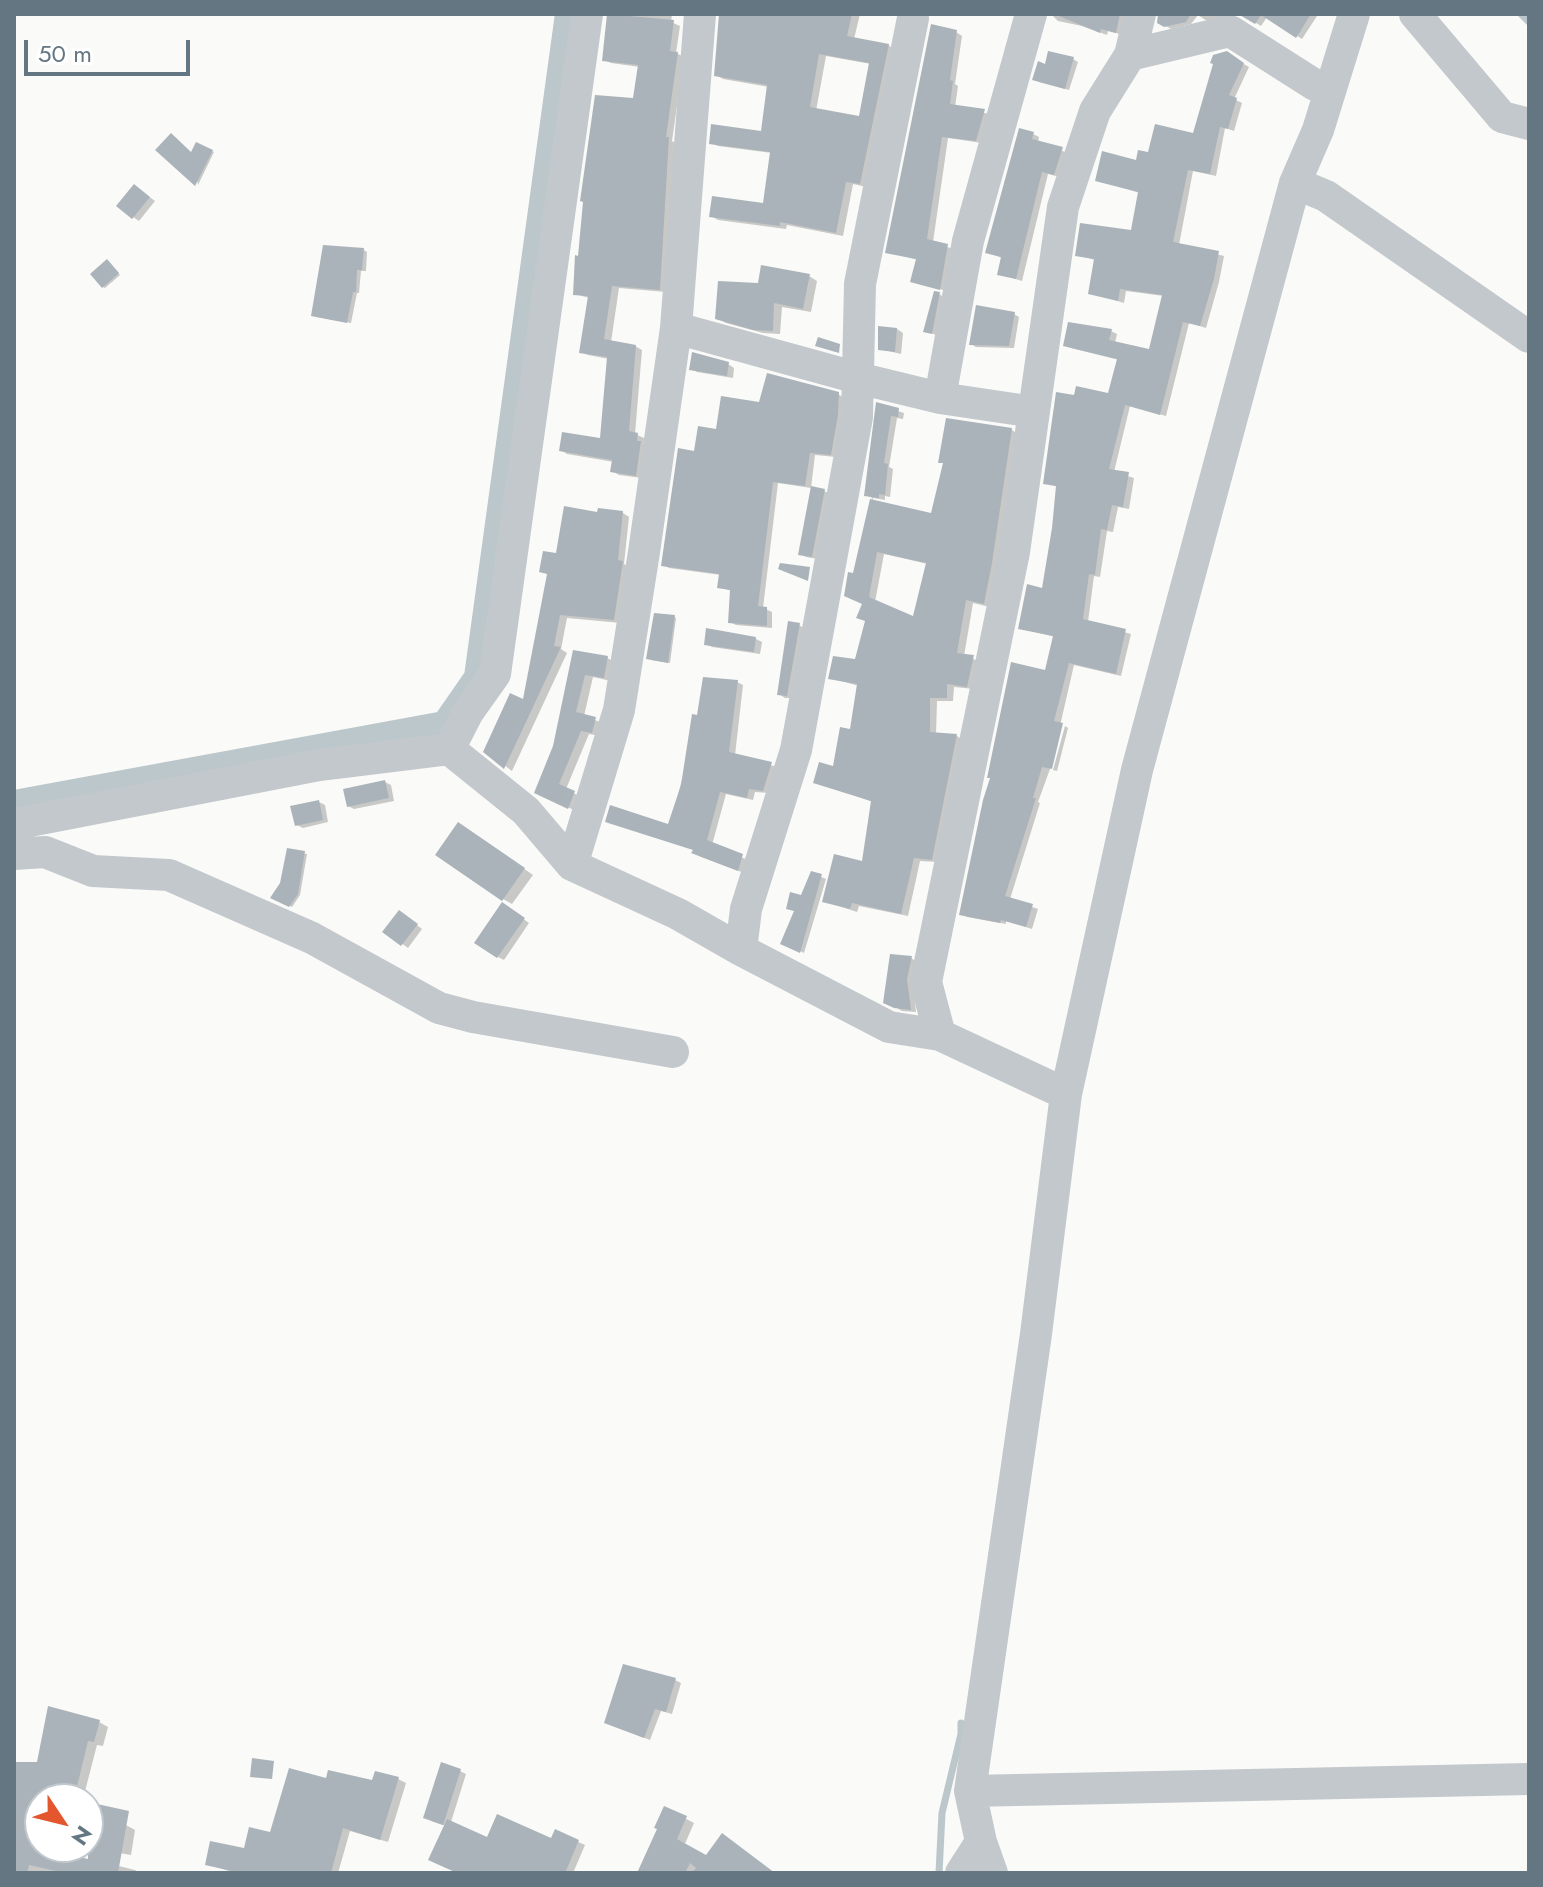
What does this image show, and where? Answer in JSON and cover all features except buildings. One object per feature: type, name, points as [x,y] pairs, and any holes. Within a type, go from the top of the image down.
[{"type":"street","points":[[449,749],[468,712],[495,674],[587,14]]},
{"type":"street","points":[[572,865],[619,710],[676,328],[700,14]]},
{"type":"street","points":[[940,398],[968,241],[1031,14]]},
{"type":"street","points":[[940,1035],[926,982],[1014,552],[1063,207],[1095,111],[1130,55],[1140,14]]},
{"type":"street","points":[[992,1873],[981,1842],[970,1791],[1036,1334],[1066,1094],[1137,770],[1295,183],[1318,130],[1354,14]]},
{"type":"street","points":[[1415,14],[1502,117],[1529,124]]},
{"type":"street","points":[[741,950],[746,909],[796,750],[857,417],[860,284],[913,18]]},
{"type":"street","points":[[1130,55],[1230,31],[1315,85],[1331,86]]},
{"type":"street","points":[[1295,183],[1326,196],[1529,337]]},
{"type":"street","points":[[676,328],[940,398],[1034,412]]},
{"type":"street","points":[[14,824],[319,765],[449,749],[526,811],[572,865],[678,914],[889,1027],[940,1035],[1066,1094]]},
{"type":"street","points":[[14,854],[45,852],[93,871],[169,875],[312,938],[439,1008],[473,1017],[673,1052]]},
{"type":"street","points":[[970,1791],[1529,1779]]},
{"type":"street","points":[[961,1873],[981,1842]]},
{"type":"waterway","points":[[14,802],[444,723],[476,677],[567,14]]},
{"type":"waterway","points":[[1521,14],[1529,22]]},
{"type":"waterway","points":[[939,1873],[942,1813],[961,1723]]}]
